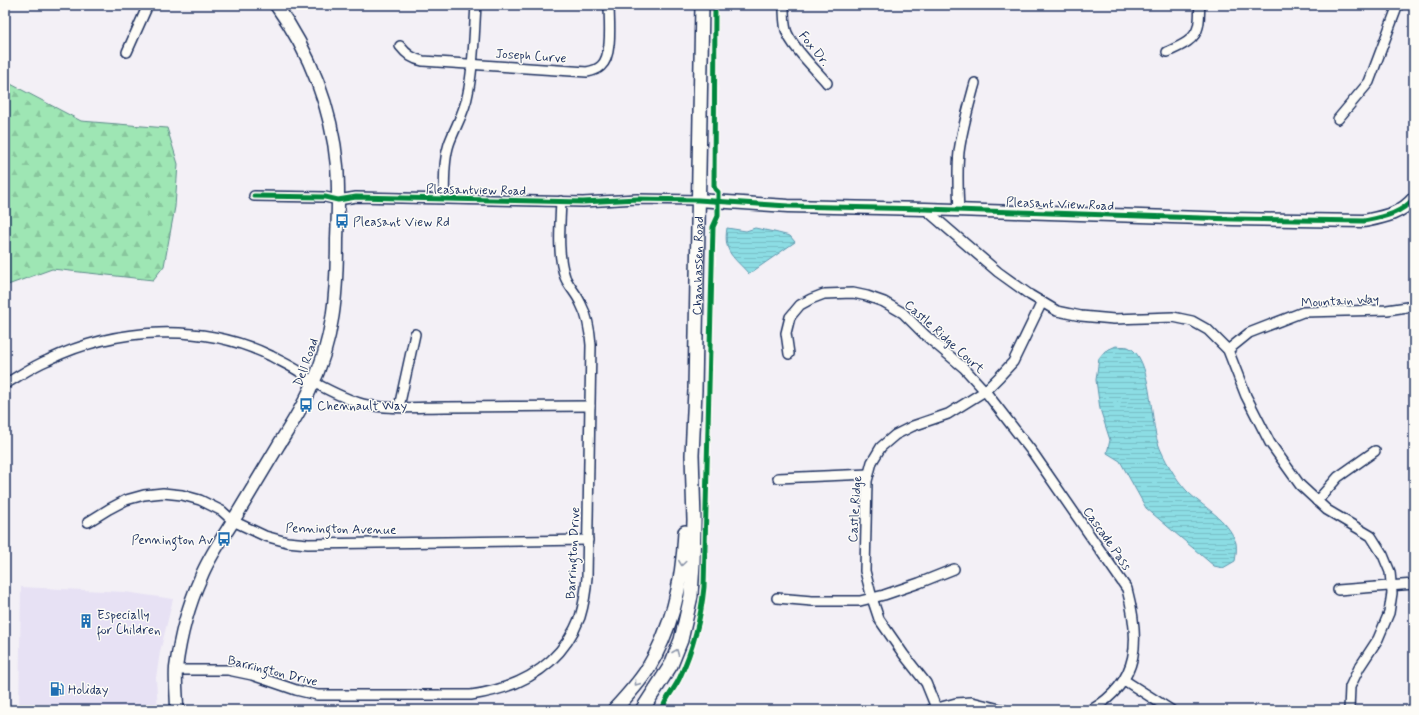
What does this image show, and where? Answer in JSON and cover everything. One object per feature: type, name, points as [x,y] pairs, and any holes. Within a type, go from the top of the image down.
[{"type":"main road","name":"Chanhassen Road","points":[[692,455],[702,5]]},
{"type":"main road","points":[[614,710],[628,695],[646,671],[656,654],[668,624],[679,589],[684,548],[686,500],[692,455]]},
{"type":"main road","points":[[642,710],[671,665],[681,640],[690,601],[694,535],[692,455]]},
{"type":"street","points":[[127,52],[148,5]]},
{"type":"street","name":"Dell Road","points":[[177,709],[176,670],[183,630],[190,603],[214,550],[296,416],[314,383],[322,362],[331,330],[336,298],[338,200],[336,157],[331,127],[323,97],[299,41],[276,5]]},
{"type":"street","points":[[444,199],[446,158],[449,144],[465,106],[468,94],[472,64],[476,5]]},
{"type":"street","name":"Joseph Curve","points":[[400,46],[414,59],[423,61],[587,72],[602,66],[607,60],[609,5]]},
{"type":"street","name":"Fox Dr.","points":[[784,5],[786,32],[827,83]]},
{"type":"street","points":[[1167,52],[1183,45],[1192,37],[1198,28],[1200,5]]},
{"type":"street","points":[[1338,119],[1369,82],[1398,5]]},
{"type":"street","points":[[959,210],[959,151],[968,106],[975,83]]},
{"type":"street","name":"Pleasantview Road","points":[[254,196],[325,197],[338,200],[356,197],[561,202],[601,202],[637,199],[698,200]]},
{"type":"street","name":"Pleasant View Road","points":[[698,200],[788,206],[1233,219],[1364,221],[1396,212],[1407,206],[1414,198]]},
{"type":"street","name":"Barrington Drive","points":[[176,670],[228,670],[252,675],[296,690],[317,695],[471,695],[490,693],[510,687],[528,678],[545,666],[559,652],[580,617],[585,598],[588,540],[590,406],[590,330],[581,303],[566,279],[562,266],[560,250],[561,202]]},
{"type":"street","points":[[925,209],[998,272],[1057,311],[1081,316],[1114,319],[1174,317],[1192,321],[1208,330],[1228,350],[1246,396],[1270,442],[1300,485],[1327,510],[1370,536],[1383,555],[1390,572],[1390,613],[1378,639],[1359,668],[1350,688],[1349,710]]},
{"type":"street","name":"Castle Ridge Court","points":[[789,354],[786,333],[790,317],[800,304],[824,294],[840,293],[867,296],[884,302],[903,313],[925,335],[964,368],[985,391]]},
{"type":"street","name":"Castle Ridge","points":[[935,710],[926,683],[879,619],[865,571],[867,489],[872,462],[881,447],[895,435],[913,426],[948,414],[985,391],[1013,362],[1042,302]]},
{"type":"street","name":"Mountain Way","points":[[1228,350],[1249,333],[1302,312],[1387,310],[1414,306]]},
{"type":"street","points":[[5,384],[47,360],[109,338],[142,334],[175,333],[207,336],[239,344],[269,356],[300,372],[314,383],[363,404],[399,407],[590,406]]},
{"type":"street","points":[[399,407],[415,334]]},
{"type":"street","name":"Cascade Pass","points":[[985,391],[1033,453],[1127,589],[1133,614],[1135,641],[1130,667],[1121,686],[1104,702],[1091,710]]},
{"type":"street","points":[[1317,501],[1338,477],[1375,451]]},
{"type":"street","points":[[778,478],[869,474]]},
{"type":"street","name":"Pennington Avenue","points":[[88,522],[108,509],[126,500],[144,495],[163,493],[182,495],[200,500],[222,511],[233,521],[266,536],[287,542],[308,544],[588,540]]},
{"type":"street","points":[[777,598],[812,601],[860,601],[920,583],[954,569]]},
{"type":"street","points":[[1338,590],[1414,584]]},
{"type":"street","points":[[1124,680],[1171,710]]},
{"type":"street","points":[[935,710],[956,703],[972,702],[1004,710]]},
{"type":"shaded area","points":[[21,587],[125,592],[173,599],[160,652],[156,678],[158,710],[19,710]]},
{"type":"green space","points":[[5,81],[81,121],[167,128],[178,164],[175,207],[164,266],[153,280],[52,269],[5,286]]},
{"type":"water","points":[[727,228],[746,231],[755,228],[790,236],[795,242],[749,274],[734,259],[728,249],[726,236]]},
{"type":"water","points":[[1116,346],[1128,347],[1136,353],[1142,363],[1149,390],[1155,433],[1163,455],[1170,468],[1186,490],[1221,520],[1232,534],[1236,543],[1235,561],[1223,568],[1214,566],[1146,508],[1120,461],[1107,453],[1110,440],[1100,409],[1096,380],[1099,358],[1105,351]]},
{"type":"cycle path","points":[[662,710],[665,701],[678,681],[693,644],[699,622],[704,587],[713,227],[718,216],[718,192],[714,186],[715,5]]},
{"type":"cycle path","points":[[254,196],[325,197],[338,200],[356,197],[583,202],[637,199],[698,200],[788,206],[1233,219],[1364,221],[1391,214],[1403,208],[1414,198]]},
{"type":"place","name":"Pleasant View Rd","points":[[342,221]]},
{"type":"place","name":"Chennault Way","points":[[306,405]]},
{"type":"place","name":"Pennington Av","points":[[224,539]]},
{"type":"place","name":"Especially for Children","points":[[86,621]]},
{"type":"place","name":"Holiday","points":[[57,689]]}]
